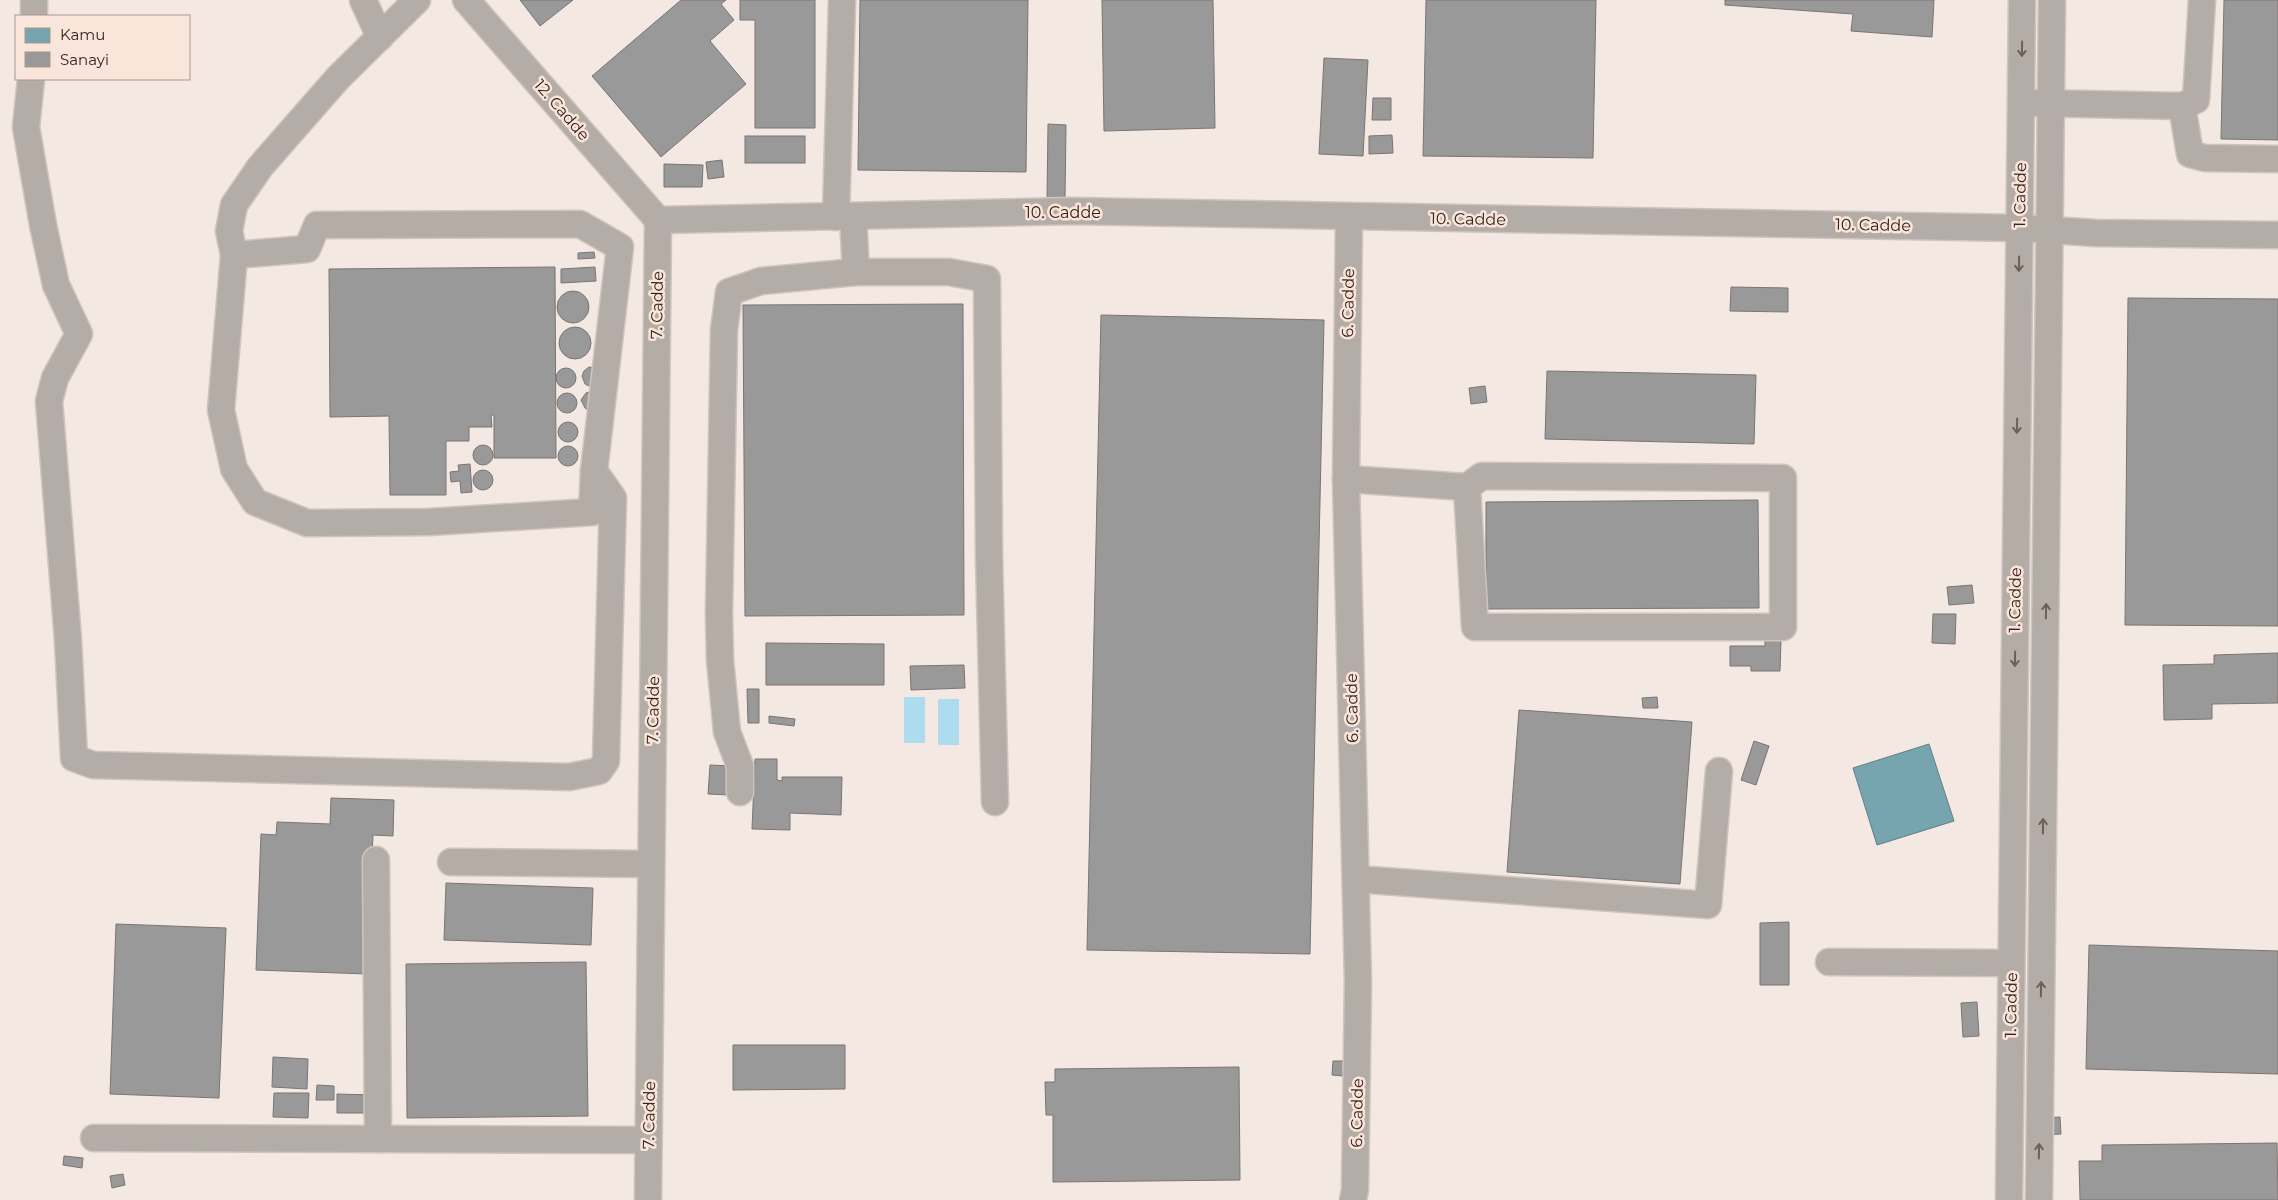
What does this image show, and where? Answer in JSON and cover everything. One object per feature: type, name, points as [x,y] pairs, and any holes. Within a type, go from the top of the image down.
[{"type":"street","points":[[34,0],[34,15]]},
{"type":"street","points":[[363,0],[380,37]]},
{"type":"street","points":[[234,255],[307,250],[317,225],[580,224],[620,247],[594,471],[592,512],[429,522],[307,523],[255,502],[234,469],[221,410],[234,255],[229,231],[234,205],[260,167],[338,78],[417,0]]},
{"type":"street","name":"12. Cadde","points":[[466,0],[658,220]]},
{"type":"street","points":[[842,0],[845,216],[856,272]]},
{"type":"street","name":"1. Cadde","points":[[2009,1200],[2022,0]]},
{"type":"street","points":[[2039,1200],[2052,0]]},
{"type":"street","points":[[2021,104],[2182,106],[2196,100],[2202,0]]},
{"type":"street","points":[[31,80],[26,127],[43,225],[56,285],[79,334],[55,378],[49,401],[68,640],[74,758],[94,765],[570,777],[598,772],[606,761],[613,498],[594,471]]},
{"type":"street","points":[[2182,106],[2190,154],[2206,158],[2278,159]]},
{"type":"street","name":"10. Cadde","points":[[658,220],[1070,212],[2019,228],[2050,232],[2278,235]]},
{"type":"street","name":"6. Cadde","points":[[1350,216],[1346,479],[1356,879],[1357,1108],[1355,1190],[1353,1200]]},
{"type":"street","name":"7. Cadde","points":[[648,1200],[658,220]]},
{"type":"street","points":[[740,792],[740,766],[727,732],[719,614],[724,330],[729,292],[761,281],[856,272],[949,272],[987,279],[989,555],[995,802]]},
{"type":"street","points":[[1346,479],[1467,487],[1482,476],[1783,478],[1783,627],[1475,627],[1467,487]]},
{"type":"street","points":[[1356,879],[1708,905],[1719,771]]},
{"type":"street","points":[[376,860],[378,1139]]},
{"type":"street","points":[[451,862],[651,864]]},
{"type":"street","points":[[1829,962],[2011,964]]},
{"type":"street","points":[[94,1138],[648,1140]]},
{"type":"water","points":[[904,697],[925,697],[925,743],[904,743]]},
{"type":"water","points":[[938,699],[959,699],[959,745],[938,745]]},
{"type":"building: Kamu","points":[[1929,744],[1954,821],[1877,845],[1853,768]]},
{"type":"building: Sanayi","points":[[520,0],[573,0],[540,26]]},
{"type":"building: Sanayi","points":[[681,0],[726,0],[721,4],[734,20],[710,41],[746,84],[661,157],[592,76]]},
{"type":"building: Sanayi","points":[[740,0],[815,0],[815,128],[755,128],[755,20],[740,20]]},
{"type":"building: Sanayi","points":[[860,0],[1028,0],[1026,172],[858,170]]},
{"type":"building: Sanayi","points":[[1102,0],[1213,0],[1215,128],[1104,131]]},
{"type":"building: Sanayi","points":[[1426,0],[1596,0],[1593,158],[1423,156]]},
{"type":"building: Sanayi","points":[[1725,0],[1934,0],[1932,37],[1851,31],[1853,14],[1725,5]]},
{"type":"building: Sanayi","points":[[2224,0],[2278,0],[2278,140],[2221,139]]},
{"type":"building: Sanayi","points":[[1324,58],[1368,60],[1363,156],[1319,154]]},
{"type":"building: Sanayi","points":[[1373,98],[1391,98],[1391,120],[1372,120]]},
{"type":"building: Sanayi","points":[[1048,124],[1066,125],[1065,200],[1047,200]]},
{"type":"building: Sanayi","points":[[1392,135],[1393,153],[1369,154],[1369,136]]},
{"type":"building: Sanayi","points":[[745,136],[805,136],[805,163],[745,163]]},
{"type":"building: Sanayi","points":[[722,160],[724,177],[708,179],[706,162]]},
{"type":"building: Sanayi","points":[[664,164],[703,165],[702,187],[664,187]]},
{"type":"building: Sanayi","points":[[594,252],[595,258],[578,259],[578,253]]},
{"type":"building: Sanayi","points":[[555,267],[556,458],[494,458],[494,415],[491,415],[492,427],[469,427],[469,441],[446,441],[446,495],[390,495],[389,416],[330,417],[329,269]]},
{"type":"building: Sanayi","points":[[595,267],[596,281],[561,283],[561,269]]},
{"type":"building: Sanayi","points":[[1731,287],[1788,288],[1788,312],[1730,311]]},
{"type":"building: Sanayi","points":[[573,291],[579,292],[584,296],[588,301],[588,313],[584,318],[579,322],[573,323],[567,322],[562,318],[558,313],[557,307],[558,301],[562,296],[567,292]]},
{"type":"building: Sanayi","points":[[2128,298],[2278,299],[2278,626],[2125,625]]},
{"type":"building: Sanayi","points":[[963,304],[964,615],[745,616],[743,305]]},
{"type":"building: Sanayi","points":[[1101,315],[1324,320],[1310,954],[1087,950]]},
{"type":"building: Sanayi","points":[[575,327],[581,328],[586,332],[590,337],[590,349],[586,354],[581,358],[575,359],[569,358],[564,354],[560,349],[559,343],[560,337],[564,332],[569,328]]},
{"type":"building: Sanayi","points":[[589,367],[595,368],[591,387],[585,384],[582,376]]},
{"type":"building: Sanayi","points":[[566,368],[573,371],[576,378],[573,385],[566,388],[559,385],[556,378],[559,371]]},
{"type":"building: Sanayi","points":[[1547,371],[1756,375],[1754,444],[1545,439]]},
{"type":"building: Sanayi","points":[[1485,386],[1487,402],[1471,404],[1469,388]]},
{"type":"building: Sanayi","points":[[592,391],[590,411],[585,408],[581,400],[586,393]]},
{"type":"building: Sanayi","points":[[567,393],[574,396],[577,403],[574,410],[567,413],[560,410],[557,403],[560,396]]},
{"type":"building: Sanayi","points":[[568,422],[575,425],[578,432],[575,439],[568,442],[561,439],[558,432],[561,425]]},
{"type":"building: Sanayi","points":[[483,445],[490,448],[493,455],[490,462],[483,465],[476,462],[473,455],[476,448]]},
{"type":"building: Sanayi","points":[[568,446],[575,449],[578,456],[575,463],[568,466],[561,463],[558,456],[561,449]]},
{"type":"building: Sanayi","points":[[470,464],[472,492],[461,493],[460,481],[451,482],[450,472],[459,471],[458,465]]},
{"type":"building: Sanayi","points":[[483,470],[490,473],[493,480],[490,487],[483,490],[476,487],[473,480],[476,473]]},
{"type":"building: Sanayi","points":[[1758,500],[1759,608],[1486,609],[1486,502]]},
{"type":"building: Sanayi","points":[[1972,585],[1974,603],[1949,605],[1947,587]]},
{"type":"building: Sanayi","points":[[1933,614],[1956,614],[1955,644],[1932,643]]},
{"type":"building: Sanayi","points":[[1765,640],[1781,640],[1780,671],[1751,671],[1751,666],[1730,666],[1730,646],[1765,646]]},
{"type":"building: Sanayi","points":[[766,643],[884,644],[884,685],[766,685]]},
{"type":"building: Sanayi","points":[[2278,653],[2278,703],[2212,704],[2212,719],[2164,720],[2163,665],[2214,664],[2214,655]]},
{"type":"building: Sanayi","points":[[964,665],[965,688],[911,690],[910,666]]},
{"type":"building: Sanayi","points":[[747,689],[759,689],[759,723],[748,723]]},
{"type":"building: Sanayi","points":[[1657,697],[1658,708],[1643,708],[1642,698]]},
{"type":"building: Sanayi","points":[[1519,710],[1692,722],[1680,884],[1507,872]]},
{"type":"building: Sanayi","points":[[769,716],[795,719],[794,726],[769,723]]},
{"type":"building: Sanayi","points":[[1754,741],[1769,746],[1756,785],[1741,780]]},
{"type":"building: Sanayi","points":[[755,759],[777,759],[777,780],[782,781],[782,777],[842,777],[841,815],[790,813],[790,830],[752,829]]},
{"type":"building: Sanayi","points":[[710,765],[732,766],[730,795],[708,794]]},
{"type":"building: Sanayi","points":[[331,798],[394,800],[393,836],[373,835],[367,974],[256,970],[261,834],[276,835],[277,822],[330,824]]},
{"type":"building: Sanayi","points":[[446,883],[593,888],[591,945],[444,940]]},
{"type":"building: Sanayi","points":[[1789,922],[1789,985],[1760,985],[1760,923]]},
{"type":"building: Sanayi","points":[[116,924],[226,928],[219,1098],[110,1094]]},
{"type":"building: Sanayi","points":[[2089,945],[2278,951],[2278,1074],[2086,1069]]},
{"type":"building: Sanayi","points":[[586,962],[588,1116],[407,1118],[406,964]]},
{"type":"building: Sanayi","points":[[1977,1002],[1979,1036],[1963,1037],[1961,1003]]},
{"type":"building: Sanayi","points":[[733,1045],[845,1045],[845,1089],[733,1090]]},
{"type":"building: Sanayi","points":[[273,1057],[308,1059],[307,1089],[272,1087]]},
{"type":"building: Sanayi","points":[[1333,1061],[1344,1061],[1343,1076],[1332,1075]]},
{"type":"building: Sanayi","points":[[1239,1067],[1240,1180],[1053,1182],[1053,1115],[1046,1115],[1045,1082],[1055,1082],[1055,1069]]},
{"type":"building: Sanayi","points":[[317,1085],[334,1086],[334,1100],[316,1100]]},
{"type":"building: Sanayi","points":[[274,1093],[309,1093],[308,1118],[273,1117]]},
{"type":"building: Sanayi","points":[[337,1094],[375,1095],[375,1113],[337,1113]]},
{"type":"building: Sanayi","points":[[2060,1117],[2061,1134],[2043,1135],[2042,1118]]},
{"type":"building: Sanayi","points":[[2277,1143],[2278,1200],[2080,1200],[2079,1161],[2102,1161],[2102,1145]]},
{"type":"building: Sanayi","points":[[64,1156],[83,1158],[82,1168],[63,1165]]},
{"type":"building: Sanayi","points":[[123,1174],[125,1185],[112,1188],[110,1176]]}]
